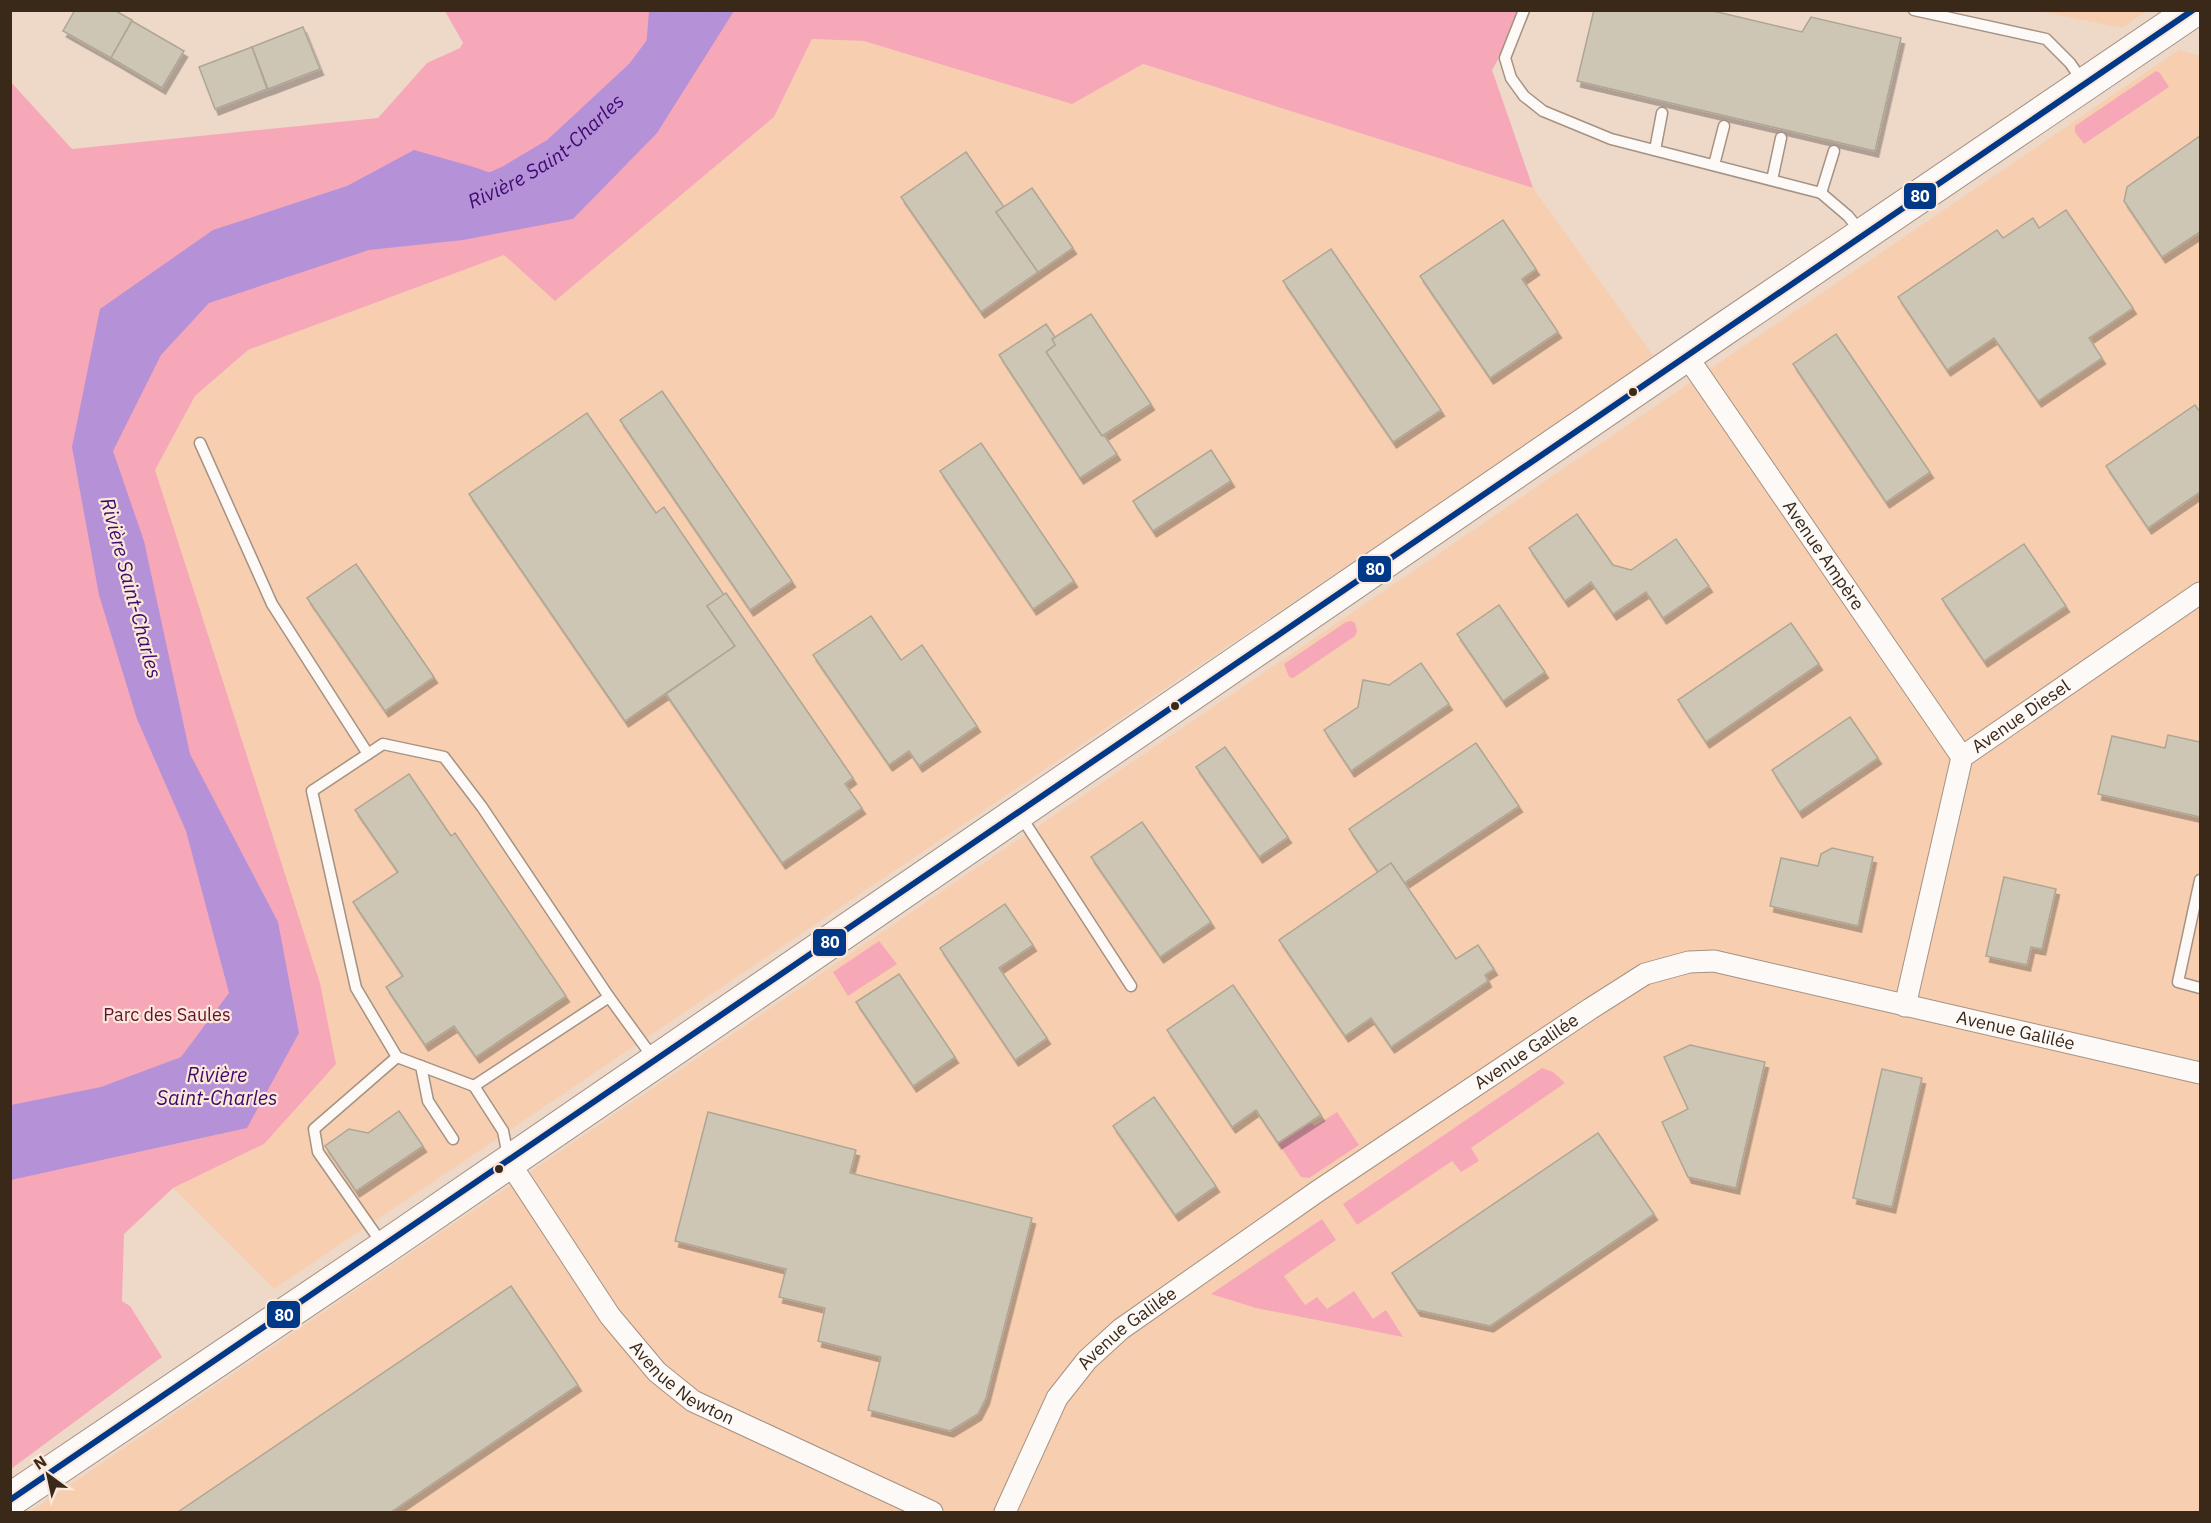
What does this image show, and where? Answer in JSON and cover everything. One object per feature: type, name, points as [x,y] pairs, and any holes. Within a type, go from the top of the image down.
[{"type":"main road","points":[[10,1500],[385,1248],[1018,812],[2194,10]]},
{"type":"street","name":"Avenue Ampère","points":[[1686,355],[1962,757]]},
{"type":"street","name":"Avenue Diesel","points":[[1905,1006],[1962,757],[2200,593]]},
{"type":"street","name":"Avenue Galilée","points":[[1005,1512],[1057,1398],[1087,1360],[1121,1329],[1318,1191],[1645,974],[1689,962],[1714,961],[2200,1073]]},
{"type":"street","name":"Avenue Newton","points":[[509,1162],[610,1316],[657,1372],[693,1401],[932,1512]]},
{"type":"lane","points":[[1524,10],[1505,58],[1511,78],[1524,96],[1543,111],[1611,139],[1821,193],[1848,216],[1863,235]]},
{"type":"lane","points":[[1914,10],[2046,39],[2070,63],[2085,85]]},
{"type":"lane","points":[[1655,150],[1662,113]]},
{"type":"lane","points":[[1714,165],[1724,126]]},
{"type":"lane","points":[[1772,180],[1781,138]]},
{"type":"lane","points":[[1821,193],[1834,151]]},
{"type":"lane","points":[[200,443],[272,604],[368,754]]},
{"type":"lane","points":[[509,1162],[503,1131],[474,1086],[396,1058],[356,988],[312,791],[382,744],[444,757],[482,807],[609,997],[655,1061]]},
{"type":"lane","points":[[1018,812],[1131,986]]},
{"type":"lane","points":[[2200,880],[2178,982],[2200,988]]},
{"type":"lane","points":[[474,1086],[609,997]]},
{"type":"lane","points":[[385,1248],[318,1152],[314,1129],[396,1058]]},
{"type":"lane","points":[[421,1066],[428,1101],[453,1139]]},
{"type":"shaded area","points":[[2147,10],[2122,28],[2038,11]]},
{"type":"shaded area","points":[[812,39],[864,41],[1072,104],[1142,64],[1533,188],[1655,358],[274,1289],[173,1188],[264,1144],[154,470],[195,396],[248,350],[504,255],[555,301],[774,117]]},
{"type":"shaded area","points":[[2179,50],[2200,56],[2200,1512],[30,1512]]},
{"type":"green space","name":"Parc des Saules","points":[[445,11],[1526,11],[1492,70],[1533,188],[1143,64],[1072,104],[864,41],[812,39],[774,117],[555,301],[504,255],[248,350],[195,396],[155,470],[320,983],[336,1064],[264,1144],[173,1188],[124,1234],[122,1301],[130,1306],[162,1357],[11,1469],[10,81],[72,149],[378,118],[427,63],[460,48],[463,43]]},
{"type":"green space","points":[[2156,71],[2160,73],[2169,87],[2084,144],[2075,132],[2075,126]]},
{"type":"green space","points":[[1346,622],[1355,623],[1357,631],[1355,636],[1293,678],[1289,677],[1284,664]]},
{"type":"green space","points":[[879,941],[897,964],[848,996],[833,972]]},
{"type":"green space","points":[[1542,1068],[1553,1072],[1565,1083],[1471,1148],[1479,1161],[1461,1172],[1452,1161],[1357,1225],[1343,1204]]},
{"type":"green space","points":[[1337,1112],[1359,1145],[1309,1178],[1301,1177],[1278,1143],[1310,1122],[1315,1126]]},
{"type":"green space","points":[[1322,1219],[1336,1240],[1284,1276],[1305,1305],[1317,1297],[1327,1309],[1354,1291],[1373,1319],[1386,1310],[1403,1337],[1256,1308],[1211,1294]]},
{"type":"water","name":"Rivière Saint-Charles","points":[[649,11],[734,11],[657,133],[573,219],[463,240],[369,250],[209,303],[161,355],[113,451],[144,541],[190,754],[278,922],[299,1033],[247,1128],[11,1180],[11,1105],[101,1087],[181,1057],[229,993],[186,831],[137,719],[99,595],[72,447],[100,309],[213,230],[347,186],[414,150],[474,167],[522,184],[589,131],[646,49]]},
{"type":"building","points":[[75,10],[114,10],[132,20],[111,58],[63,31]]},
{"type":"building","points":[[1594,10],[1709,10],[1802,32],[1811,17],[1901,38],[1875,151],[1577,81]]},
{"type":"building","points":[[132,21],[184,51],[162,88],[111,58]]},
{"type":"building","points":[[303,27],[320,69],[268,89],[252,47]]},
{"type":"building","points":[[252,47],[267,89],[215,109],[199,67]]},
{"type":"building","points":[[2200,136],[2200,232],[2162,257],[2124,201],[2127,187]]},
{"type":"building","points":[[966,152],[1004,207],[996,212],[1038,272],[981,312],[901,197]]},
{"type":"building","points":[[1032,188],[1073,248],[1038,272],[996,212]]},
{"type":"building","points":[[2066,210],[2133,308],[2089,338],[2102,358],[2038,401],[1994,338],[1947,370],[1898,297],[1997,230],[2003,238],[2033,218],[2039,228]]},
{"type":"building","points":[[1503,220],[1536,269],[1522,279],[1558,332],[1490,378],[1420,276]]},
{"type":"building","points":[[1331,249],[1441,410],[1393,442],[1283,281]]},
{"type":"building","points":[[1091,314],[1151,404],[1102,436],[1046,352],[1055,345],[1052,339]]},
{"type":"building","points":[[1046,324],[1055,337],[1052,339],[1055,345],[1046,352],[1102,436],[1104,435],[1117,454],[1080,478],[999,355]]},
{"type":"building","points":[[1836,334],[1930,472],[1886,502],[1793,364]]},
{"type":"building","points":[[662,391],[792,581],[750,610],[620,420]]},
{"type":"building","points":[[2195,405],[2200,412],[2200,492],[2148,528],[2106,466]]},
{"type":"building","points":[[587,413],[656,513],[664,507],[724,595],[707,606],[735,646],[625,721],[469,494]]},
{"type":"building","points":[[981,443],[1074,581],[1033,609],[940,471]]},
{"type":"building","points":[[1211,450],[1231,481],[1153,531],[1133,501]]},
{"type":"building","points":[[1577,514],[1613,565],[1631,570],[1676,539],[1709,586],[1663,618],[1646,592],[1613,614],[1591,582],[1565,601],[1529,548]]},
{"type":"building","points":[[2024,544],[2066,606],[1984,661],[1942,599]]},
{"type":"building","points":[[356,564],[434,677],[385,711],[307,598]]},
{"type":"building","points":[[726,593],[853,778],[845,784],[862,808],[782,863],[666,694],[735,646],[707,606]]},
{"type":"building","points":[[1499,605],[1545,672],[1503,701],[1457,634]]},
{"type":"building","points":[[871,616],[901,660],[922,645],[977,726],[919,766],[909,751],[889,765],[813,655]]},
{"type":"building","points":[[1791,623],[1819,664],[1706,742],[1678,700]]},
{"type":"building","points":[[1421,663],[1449,704],[1351,771],[1324,730],[1358,707],[1363,680],[1389,685]]},
{"type":"building","points":[[1850,717],[1878,758],[1799,812],[1772,770]]},
{"type":"building","points":[[2168,735],[2200,742],[2200,817],[2098,794],[2112,736],[2165,748]]},
{"type":"building","points":[[1476,743],[1519,806],[1404,883],[1391,863],[1378,872],[1349,829]]},
{"type":"building","points":[[1225,747],[1288,837],[1259,857],[1196,767]]},
{"type":"building","points":[[409,774],[451,836],[455,833],[566,996],[476,1057],[454,1026],[425,1045],[386,987],[403,976],[353,902],[398,872],[355,810]]},
{"type":"building","points":[[1142,822],[1211,922],[1160,957],[1091,857]]},
{"type":"building","points":[[1832,848],[1873,857],[1858,926],[1770,906],[1781,858],[1818,866],[1821,854]]},
{"type":"building","points":[[1391,863],[1456,959],[1478,945],[1494,969],[1485,975],[1488,981],[1391,1047],[1371,1018],[1345,1036],[1279,940]]},
{"type":"building","points":[[2004,877],[2056,889],[2042,949],[2031,947],[2027,965],[1986,956]]},
{"type":"building","points":[[1005,904],[1033,945],[999,968],[1047,1038],[1015,1060],[940,948]]},
{"type":"building","points":[[899,974],[955,1057],[913,1086],[856,1002]]},
{"type":"building","points":[[1233,985],[1321,1115],[1278,1143],[1256,1110],[1232,1127],[1167,1030]]},
{"type":"building","points":[[1690,1045],[1765,1062],[1736,1188],[1688,1177],[1662,1122],[1688,1109],[1664,1057]]},
{"type":"building","points":[[1882,1069],[1922,1078],[1892,1207],[1853,1198]]},
{"type":"building","points":[[1154,1097],[1216,1186],[1175,1215],[1113,1126]]},
{"type":"building","points":[[399,1111],[423,1146],[356,1191],[325,1146],[349,1129],[368,1133]]},
{"type":"building","points":[[708,1112],[856,1150],[850,1173],[1032,1218],[986,1398],[978,1414],[950,1431],[868,1410],[881,1357],[818,1341],[825,1308],[779,1297],[786,1269],[675,1241]]},
{"type":"building","points":[[1598,1133],[1654,1214],[1490,1326],[1417,1310],[1392,1273]]},
{"type":"building","points":[[511,1286],[578,1385],[391,1512],[178,1512]]},
{"type":"waterway","name":"Rivière Saint-Charles","points":[[468,203],[512,183],[559,155],[643,77],[693,10]]},
{"type":"transit line","name":"80","points":[[10,1500],[557,1129],[2193,10]]}]
